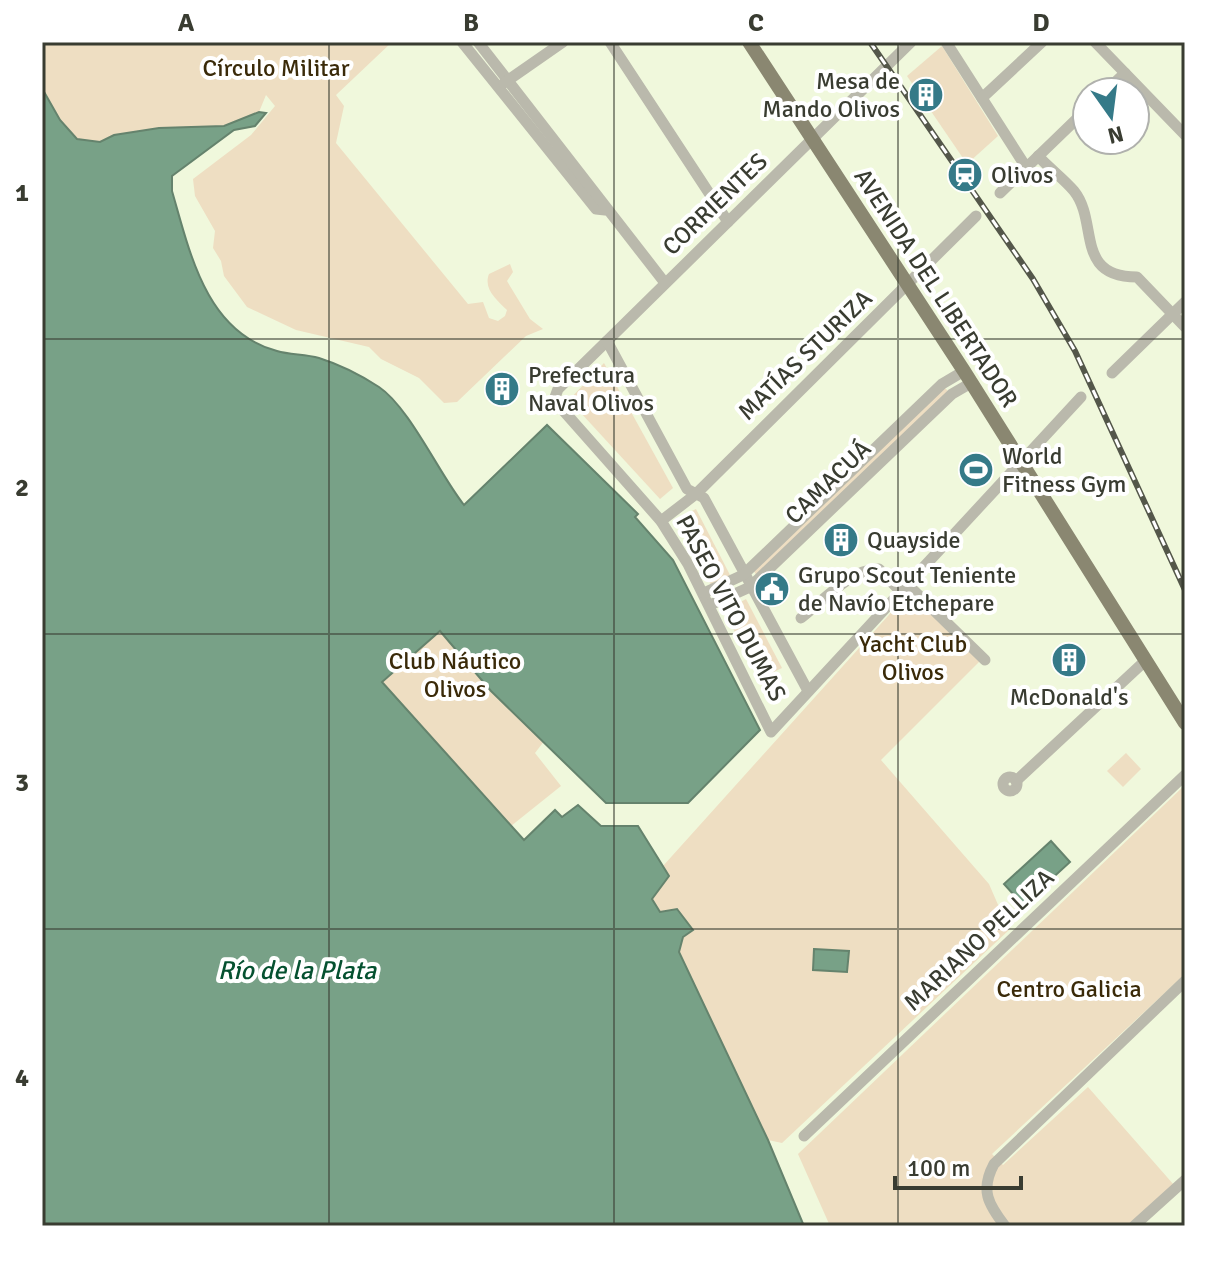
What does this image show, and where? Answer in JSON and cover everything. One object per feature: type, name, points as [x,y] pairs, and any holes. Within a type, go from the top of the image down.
[{"type":"main road","name":"AVENIDA DEL LIBERTADOR","points":[[749,42],[968,377],[1185,723]]},
{"type":"street","points":[[462,42],[504,84],[604,203],[605,210],[665,283]]},
{"type":"street","points":[[478,42],[504,84]]},
{"type":"street","points":[[504,84],[563,42]]},
{"type":"street","points":[[610,42],[728,222]]},
{"type":"street","points":[[946,42],[1026,167]]},
{"type":"street","points":[[982,98],[1042,42]]},
{"type":"street","points":[[1099,43],[1185,135]]},
{"type":"street","name":"CORRIENTES","points":[[554,400],[558,389],[814,140],[904,45]]},
{"type":"street","points":[[1122,76],[1125,73]]},
{"type":"street","points":[[1000,193],[1071,124]]},
{"type":"street","points":[[1038,156],[1075,192],[1093,257],[1118,277],[1137,277],[1185,327]]},
{"type":"street","name":"MATÍAS STURIZA","points":[[661,521],[696,494],[976,216]]},
{"type":"street","points":[[1112,373],[1185,302]]},
{"type":"street","points":[[607,341],[687,489],[704,498],[808,691],[1081,397]]},
{"type":"street","name":"CAMACUÁ","points":[[710,605],[750,587],[808,522],[942,384],[968,377]]},
{"type":"street","name":"CAMACUÁ","points":[[704,593],[743,575],[808,522],[909,435],[968,377]]},
{"type":"street","name":"PASEO VITO DUMAS","points":[[554,400],[661,521],[704,593],[771,732],[808,691]]},
{"type":"street","points":[[900,425],[909,435]]},
{"type":"street","points":[[801,618],[851,578],[874,568],[879,569],[985,660]]},
{"type":"street","points":[[1015,778],[1145,661]]},
{"type":"street","name":"MARIANO PELLIZA","points":[[804,1136],[1185,775]]},
{"type":"street","points":[[1005,1226],[987,1201],[985,1188],[994,1164],[1185,981]]},
{"type":"street","points":[[1134,1226],[1185,1180]]},
{"type":"green space","name":"Círculo Militar","points":[[42,42],[392,42],[336,95],[344,106],[336,143],[468,304],[483,302],[489,318],[498,321],[505,316],[507,310],[492,294],[488,279],[489,274],[510,264],[513,272],[507,281],[530,319],[543,329],[526,336],[457,402],[444,403],[419,378],[381,359],[369,347],[296,330],[247,307],[224,276],[221,261],[213,248],[215,231],[195,196],[193,179],[251,135],[275,106],[266,95],[259,112],[224,126],[159,128],[114,135],[100,142],[77,139],[60,120],[42,91]]},
{"type":"green space","points":[[942,46],[998,136],[967,164],[907,76]]},
{"type":"green space","points":[[604,363],[673,488],[660,499],[569,400]]},
{"type":"green space","points":[[944,387],[950,393],[757,576],[753,570]]},
{"type":"green space","points":[[696,509],[730,575],[711,585],[676,519]]},
{"type":"green space","name":"Club Náutico Olivos","points":[[514,543],[506,704],[545,740],[535,753],[561,786],[511,826],[382,682]]},
{"type":"green space","name":"Yacht Club Olivos","points":[[914,587],[985,656],[881,760],[989,884],[1009,930],[782,1143],[768,1140],[679,952],[683,936],[693,930],[660,912],[651,898],[669,876],[663,866]]},
{"type":"green space","points":[[746,599],[782,668],[759,679],[724,611]]},
{"type":"green space","points":[[1126,753],[1141,769],[1123,787],[1107,771]]},
{"type":"green space","name":"Centro Galicia","points":[[1185,785],[1185,974],[992,1154],[1003,1165],[1088,1087],[1174,1185],[1128,1226],[830,1226],[798,1154]]},
{"type":"water","name":"Río de la Plata","points":[[43,90],[60,120],[77,139],[100,142],[114,135],[159,128],[224,126],[259,112],[266,113],[255,126],[234,130],[172,176],[172,191],[194,264],[217,308],[233,327],[253,341],[277,351],[326,361],[379,387],[413,425],[464,505],[547,425],[638,514],[635,517],[673,560],[760,730],[688,803],[606,803],[491,691],[440,631],[382,682],[524,840],[555,810],[562,817],[578,805],[601,826],[638,826],[669,876],[652,899],[660,912],[677,909],[693,930],[683,937],[679,952],[768,1140],[804,1226],[42,1226]]},
{"type":"water","points":[[1051,841],[1070,862],[1023,905],[1004,884]]},
{"type":"water","points":[[814,949],[849,951],[847,972],[813,970]]},
{"type":"railway","points":[[870,42],[1033,279],[1075,351],[1185,590]]},
{"type":"place","name":"Mesa de Mando Olivos","points":[[926,95]]},
{"type":"place","name":"Olivos","points":[[965,175]]},
{"type":"place","name":"Prefectura Naval Olivos","points":[[502,389]]},
{"type":"place","name":"World Fitness Gym","points":[[976,470]]},
{"type":"place","name":"Quayside","points":[[841,540]]},
{"type":"place","name":"Grupo Scout Teniente de Navío Etchepare","points":[[772,589]]},
{"type":"place","name":"McDonald's","points":[[1069,660]]}]
